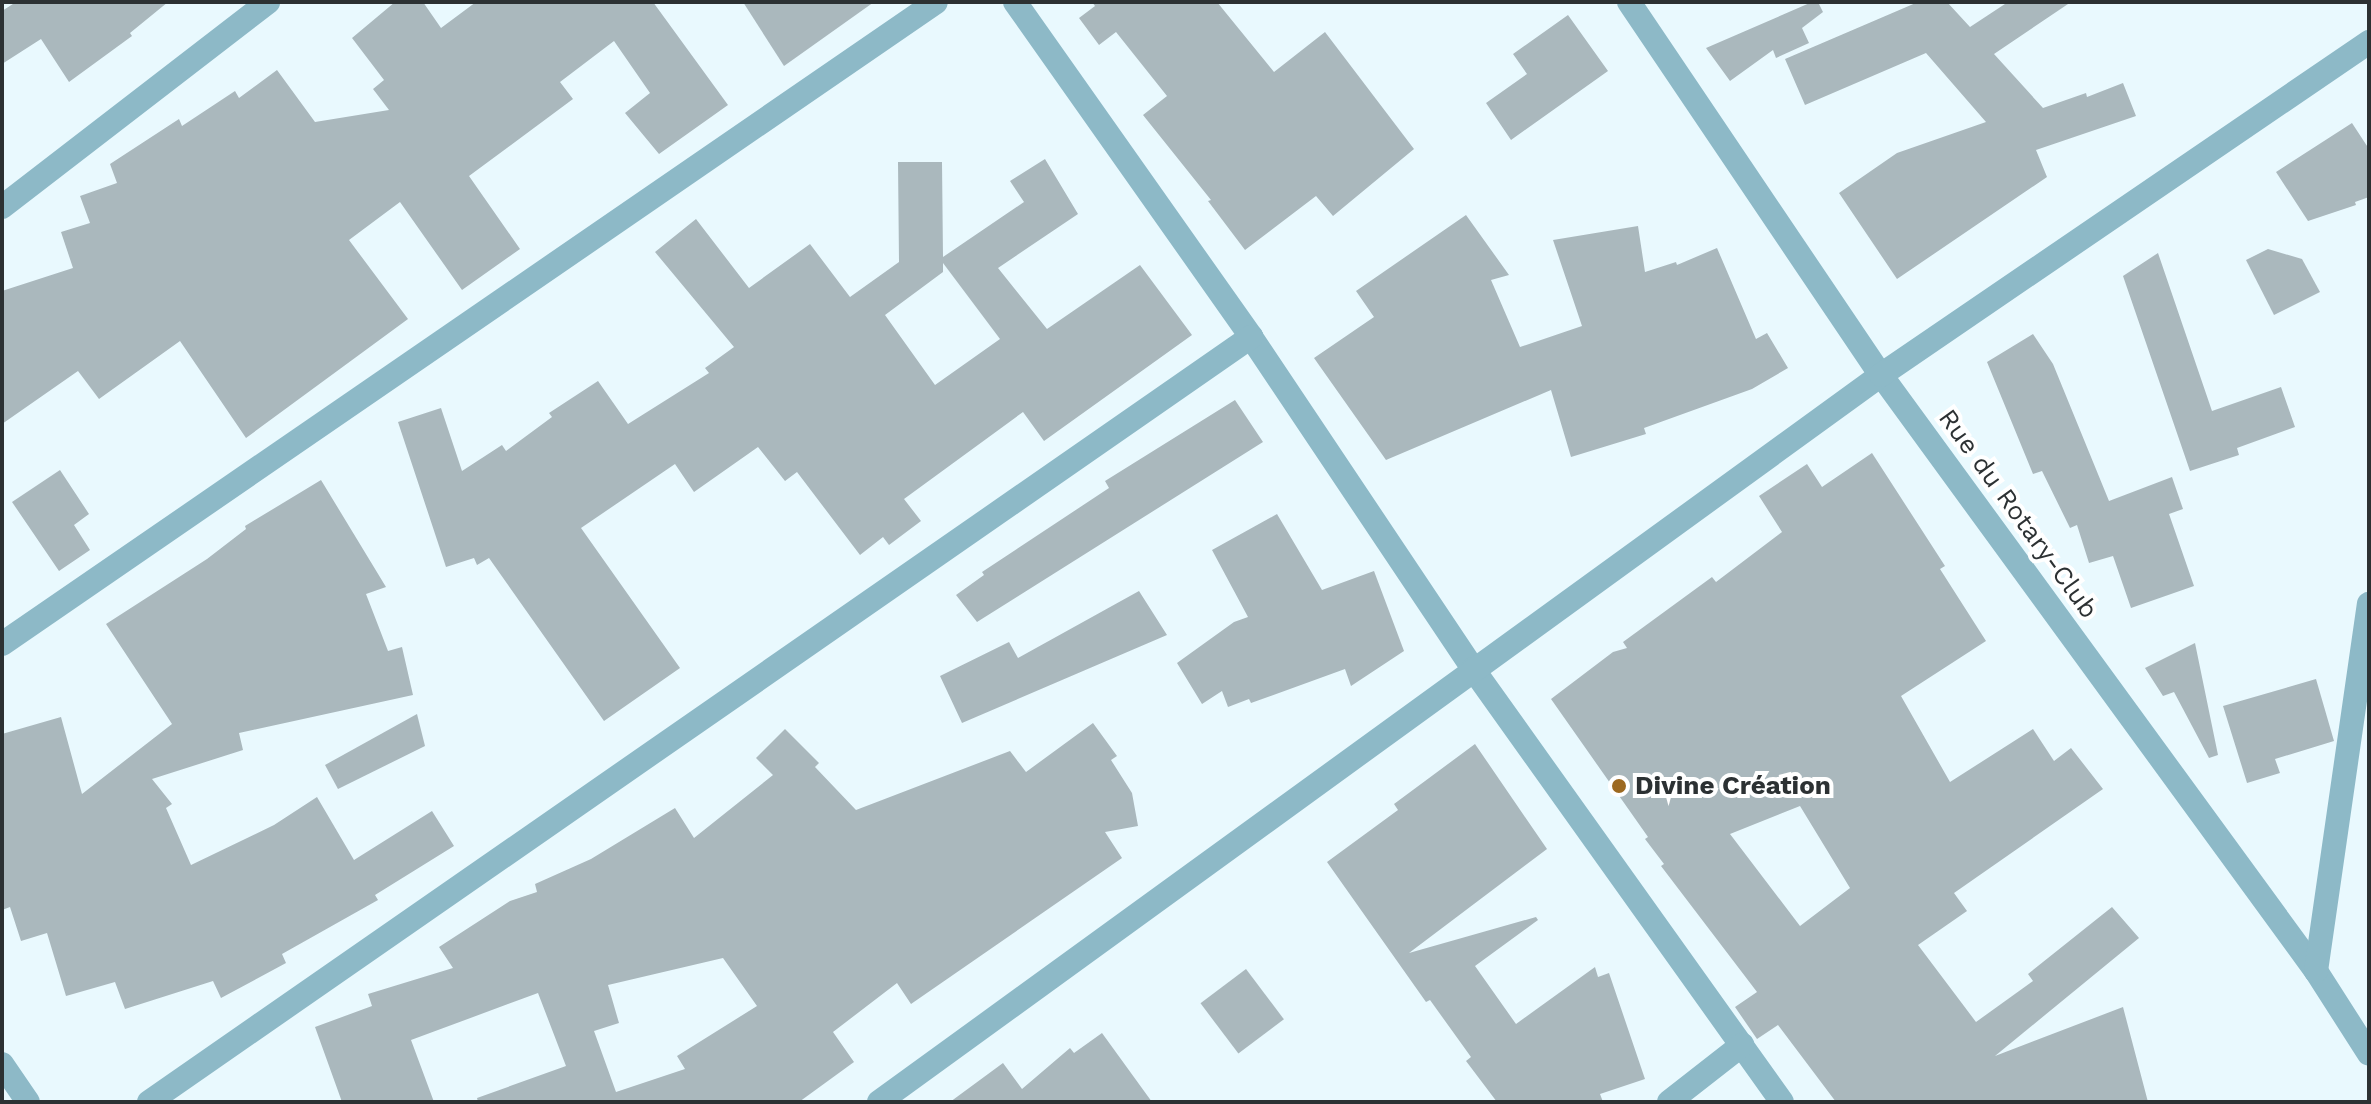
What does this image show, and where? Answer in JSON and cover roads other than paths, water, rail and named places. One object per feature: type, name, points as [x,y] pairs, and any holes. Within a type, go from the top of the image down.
[{"type":"street","points":[[2,207],[268,2]]},
{"type":"street","points":[[2,644],[936,2]]},
{"type":"street","points":[[1015,2],[1251,337],[1473,669],[1782,1102]]},
{"type":"street","name":"Rue du Rotary-Club","points":[[1629,2],[1881,375],[2316,971],[2369,1054]]},
{"type":"street","points":[[879,1102],[1881,375],[2369,42]]},
{"type":"street","points":[[149,1102],[1251,337]]},
{"type":"street","points":[[2316,971],[2369,604]]},
{"type":"street","points":[[1669,1102],[1742,1045]]},
{"type":"street","points":[[2,1064],[28,1102]]},
{"type":"place","name":"Divine Création","points":[[1619,786]]}]
